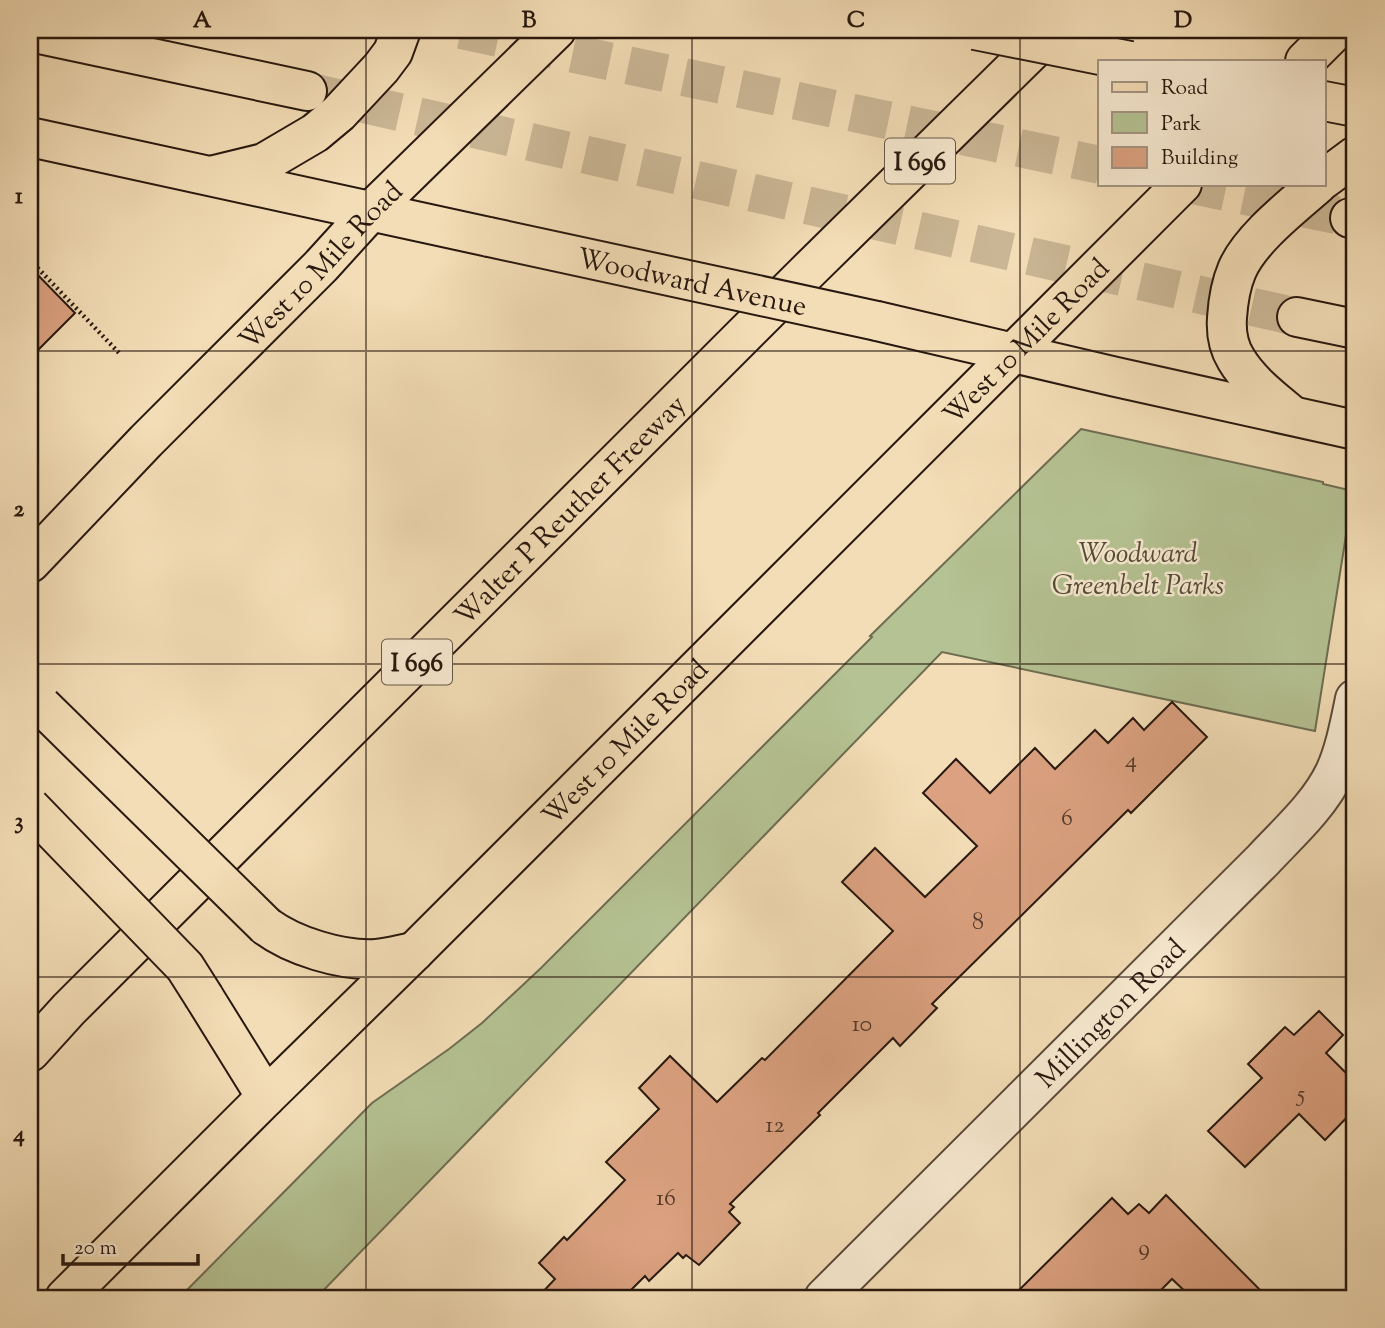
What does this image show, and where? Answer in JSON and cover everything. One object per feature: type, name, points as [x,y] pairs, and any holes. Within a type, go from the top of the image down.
[{"type":"main road","points":[[210,177],[264,163],[315,133],[339,114],[381,68],[393,52],[401,30]]},
{"type":"main road","name":"West 10 Mile Road","points":[[30,564],[146,441],[321,266],[371,211],[556,30]]},
{"type":"main road","points":[[975,30],[1125,60]]},
{"type":"main road","name":"Walter P Reuther Freeway","points":[[30,1052],[148,930],[1053,30]]},
{"type":"main road","points":[[1306,60],[1336,30]]},
{"type":"main road","points":[[30,32],[307,91]]},
{"type":"main road","points":[[1326,101],[1355,107]]},
{"type":"main road","name":"Woodward Avenue","points":[[30,137],[877,321],[1355,430]]},
{"type":"main road","points":[[1326,178],[1355,156]]},
{"type":"main road","name":"West 10 Mile Road","points":[[65,1298],[1180,186]]},
{"type":"main road","points":[[1290,415],[1257,385],[1235,358],[1229,343],[1227,308],[1237,270],[1245,256],[1284,213],[1316,186]]},
{"type":"main road","points":[[1297,317],[1355,329]]},
{"type":"main road","points":[[36,699],[279,936],[357,958],[377,959],[414,952]]},
{"type":"main road","points":[[30,807],[176,957],[266,1097]]},
{"type":"street","name":"Millington Road","points":[[824,1298],[1312,808],[1335,772],[1355,699]]},
{"type":"path","points":[[30,260],[120,354]]},
{"type":"green space","name":"Woodward Greenbelt Parks","points":[[1081,429],[1323,482],[1353,491],[1315,731],[942,652],[316,1298],[179,1298],[372,1103],[482,1023],[541,968],[872,637],[870,636]]},
{"type":"building","points":[[30,267],[75,313],[30,358]]},
{"type":"building","points":[[1172,702],[1207,737],[1131,813],[1128,810],[932,1004],[937,1008],[900,1046],[893,1038],[730,1204],[734,1207],[729,1212],[740,1223],[699,1265],[686,1255],[683,1258],[678,1253],[649,1281],[645,1276],[623,1298],[537,1298],[555,1279],[539,1263],[564,1237],[567,1240],[625,1180],[606,1162],[659,1109],[639,1088],[670,1056],[717,1102],[762,1058],[765,1060],[893,931],[842,882],[875,848],[925,897],[977,846],[923,793],[956,759],[990,793],[1035,748],[1055,769],[1095,730],[1108,743],[1133,718],[1144,730]]},
{"type":"building","points":[[1319,1011],[1343,1035],[1326,1053],[1355,1082],[1355,1109],[1325,1140],[1299,1114],[1245,1167],[1208,1131],[1262,1078],[1248,1064],[1285,1027],[1294,1035]]},
{"type":"building","points":[[1166,1195],[1268,1298],[1192,1298],[1172,1279],[1153,1298],[1011,1298],[1112,1198],[1128,1214],[1139,1204],[1149,1213]]},
{"type":"tunnel","points":[[461,30],[1098,165]]},
{"type":"tunnel","points":[[307,91],[1297,317]]},
{"type":"tunnel","points":[[1198,186],[1350,218]]}]
